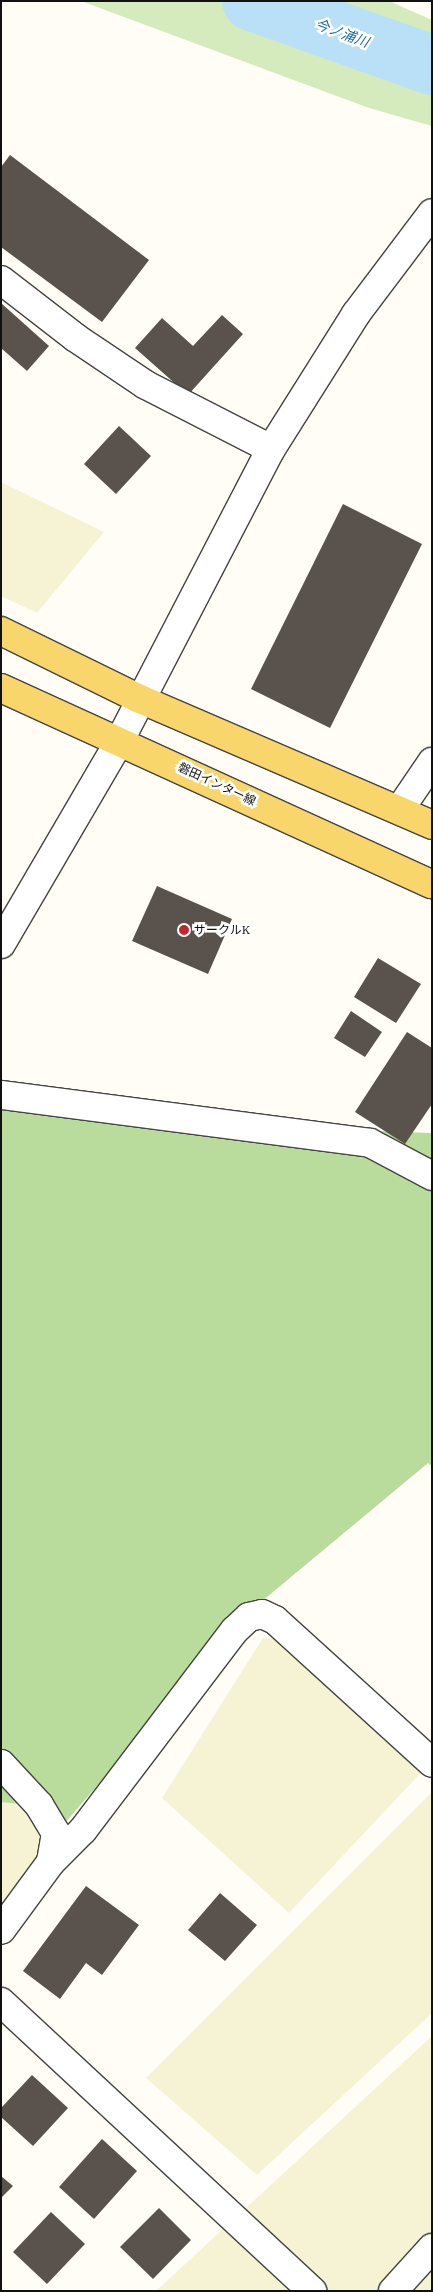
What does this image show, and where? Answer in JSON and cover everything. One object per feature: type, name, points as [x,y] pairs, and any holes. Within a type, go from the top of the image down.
[{"type":"main road","points":[[1,631],[140,700],[400,809],[432,825]]},
{"type":"main road","name":"磐田インター線","points":[[1,688],[120,740],[432,884]]},
{"type":"street","points":[[1,944],[120,740],[271,449],[356,314],[422,241],[432,213]]},
{"type":"street","points":[[1,280],[76,338],[146,385],[271,449]]},
{"type":"street","points":[[400,809],[432,762]]},
{"type":"street","points":[[1,1095],[370,1143],[432,1176]]},
{"type":"street","points":[[1,1930],[51,1862],[83,1830],[235,1630],[249,1617],[262,1614],[275,1620],[432,1763]]},
{"type":"street","points":[[1,1764],[39,1806],[56,1833],[51,1862]]},
{"type":"street","points":[[1,2002],[312,2291]]},
{"type":"street","points":[[393,2291],[432,2248]]},
{"type":"shaded area","points":[[1,482],[104,532],[37,613],[1,596]]},
{"type":"shaded area","points":[[263,1638],[299,1641],[431,1762],[289,1913],[162,1798]]},
{"type":"shaded area","points":[[432,1792],[432,2013],[257,2175],[146,2078]]},
{"type":"shaded area","points":[[1,1802],[39,1805],[56,1833],[1,1914]]},
{"type":"shaded area","points":[[432,2036],[432,2291],[156,2291]]},
{"type":"green space","points":[[81,1],[389,1],[432,20],[432,126],[369,108]]},
{"type":"green space","points":[[1,1098],[166,1124],[432,1133],[432,1466],[428,1463],[249,1612],[56,1833],[39,1806],[1,1802]]},
{"type":"building","points":[[10,155],[149,260],[102,322],[1,247],[1,167]]},
{"type":"building","points":[[1,303],[49,346],[27,371],[1,348]]},
{"type":"building","points":[[222,315],[243,334],[188,395],[135,348],[162,318],[193,346]]},
{"type":"building","points":[[119,426],[151,456],[116,494],[84,464]]},
{"type":"building","points":[[343,504],[422,544],[330,728],[251,689]]},
{"type":"building","points":[[157,886],[232,919],[208,974],[132,941]]},
{"type":"building","points":[[378,958],[421,984],[396,1023],[354,997]]},
{"type":"building","points":[[351,1011],[382,1032],[365,1057],[334,1038]]},
{"type":"building","points":[[407,1032],[432,1048],[432,1104],[405,1144],[355,1112]]},
{"type":"building","points":[[86,1886],[139,1925],[102,1975],[86,1963],[60,1999],[23,1971]]},
{"type":"building","points":[[220,1893],[257,1925],[225,1961],[188,1930]]},
{"type":"building","points":[[32,2075],[68,2108],[33,2146],[1,2117],[1,2108]]},
{"type":"building","points":[[102,2139],[137,2171],[94,2219],[59,2187]]},
{"type":"building","points":[[1,2176],[13,2186],[1,2198]]},
{"type":"building","points":[[159,2208],[191,2240],[153,2279],[120,2247]]},
{"type":"building","points":[[51,2212],[85,2244],[47,2284],[13,2252]]},
{"type":"waterway","name":"今ノ浦川","points":[[252,1],[432,65]]},
{"type":"place","name":"サークルK","points":[[184,930]]}]
